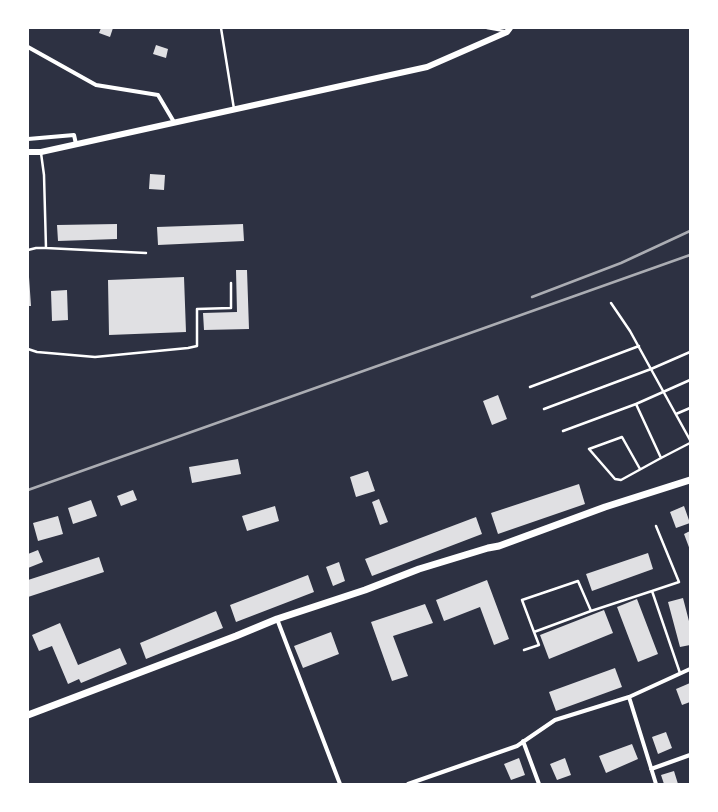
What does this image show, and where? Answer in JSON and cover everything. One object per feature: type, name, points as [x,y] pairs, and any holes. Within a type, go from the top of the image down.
[{"type":"main road","points":[[28,715],[277,619],[365,590],[419,569],[499,546],[605,507],[690,480]]},
{"type":"street","points":[[28,152],[41,152],[427,67],[508,30]]},
{"type":"street","points":[[28,47],[96,85],[158,95],[174,122]]},
{"type":"street","points":[[28,139],[74,135],[76,144]]},
{"type":"street","points":[[277,619],[340,784]]},
{"type":"street","points":[[408,784],[517,746],[555,720],[629,697],[690,669]]},
{"type":"street","points":[[629,697],[656,784]]},
{"type":"street","points":[[523,741],[539,784]]},
{"type":"street","points":[[651,769],[690,755]]},
{"type":"lane","points":[[221,28],[234,110]]},
{"type":"lane","points":[[487,28],[508,30]]},
{"type":"lane","points":[[41,152],[44,175],[46,248]]},
{"type":"lane","points":[[28,250],[46,248],[146,253]]},
{"type":"lane","points":[[28,349],[38,352],[95,357],[197,346],[197,309],[231,308],[231,283]]},
{"type":"lane","points":[[611,304],[639,346],[690,440]]},
{"type":"lane","points":[[530,386],[639,346]]},
{"type":"lane","points":[[544,409],[651,369],[690,352]]},
{"type":"lane","points":[[563,431],[636,404],[690,380]]},
{"type":"lane","points":[[636,404],[661,458]]},
{"type":"lane","points":[[676,414],[690,408]]},
{"type":"lane","points":[[640,469],[622,437],[589,449],[616,479],[621,480],[690,443]]},
{"type":"lane","points":[[534,632],[590,611],[679,582],[656,526]]},
{"type":"lane","points":[[524,650],[539,645],[522,600],[578,581],[590,611]]},
{"type":"lane","points":[[652,591],[680,674]]},
{"type":"building","points":[[101,28],[113,28],[110,37],[99,33]]},
{"type":"building","points":[[156,45],[168,49],[166,58],[153,54]]},
{"type":"building","points":[[150,174],[165,175],[164,190],[149,189]]},
{"type":"building","points":[[117,224],[117,239],[58,241],[57,225]]},
{"type":"building","points":[[243,224],[244,241],[158,245],[157,227]]},
{"type":"building","points":[[236,270],[247,270],[249,329],[204,330],[203,313],[237,312]]},
{"type":"building","points":[[29,277],[31,306],[28,306]]},
{"type":"building","points":[[184,277],[186,332],[109,335],[108,280]]},
{"type":"building","points":[[67,290],[68,320],[52,321],[51,291]]},
{"type":"building","points":[[498,395],[507,419],[492,425],[483,401]]},
{"type":"building","points":[[238,459],[241,474],[192,483],[189,467]]},
{"type":"building","points":[[368,471],[375,491],[356,497],[350,477]]},
{"type":"building","points":[[579,484],[585,504],[498,534],[491,513]]},
{"type":"building","points":[[133,490],[137,500],[121,506],[117,496]]},
{"type":"building","points":[[379,499],[388,522],[380,525],[372,502]]},
{"type":"building","points":[[91,500],[97,516],[73,524],[68,508]]},
{"type":"building","points":[[275,506],[279,521],[247,531],[242,516]]},
{"type":"building","points":[[684,506],[690,523],[676,528],[670,512]]},
{"type":"building","points":[[58,516],[63,534],[38,541],[33,523]]},
{"type":"building","points":[[476,517],[482,534],[372,576],[365,559]]},
{"type":"building","points":[[690,531],[690,550],[684,534]]},
{"type":"building","points":[[38,550],[43,562],[28,568],[28,554]]},
{"type":"building","points":[[648,553],[653,569],[592,591],[586,574]]},
{"type":"building","points":[[99,557],[104,572],[28,597],[28,580]]},
{"type":"building","points":[[339,562],[345,581],[333,586],[326,567]]},
{"type":"building","points":[[308,575],[314,592],[236,622],[230,605]]},
{"type":"building","points":[[487,580],[509,639],[494,645],[480,607],[444,621],[436,600]]},
{"type":"building","points":[[683,598],[690,625],[690,645],[680,647],[668,602]]},
{"type":"building","points":[[637,599],[658,654],[638,662],[617,607]]},
{"type":"building","points":[[425,604],[433,623],[393,636],[408,676],[392,681],[371,622]]},
{"type":"building","points":[[604,610],[613,633],[549,659],[540,635]]},
{"type":"building","points":[[216,611],[223,628],[146,659],[140,643]]},
{"type":"building","points":[[60,623],[78,665],[120,648],[127,664],[81,683],[79,679],[68,684],[52,646],[39,651],[32,635]]},
{"type":"building","points":[[331,632],[339,654],[303,668],[294,646]]},
{"type":"building","points":[[615,668],[622,687],[556,711],[549,692]]},
{"type":"building","points":[[690,683],[690,702],[682,705],[676,689]]},
{"type":"building","points":[[666,732],[672,748],[658,754],[652,737]]},
{"type":"building","points":[[632,744],[638,759],[606,773],[599,756]]},
{"type":"building","points":[[519,758],[525,775],[511,780],[504,764]]},
{"type":"building","points":[[565,758],[571,775],[557,780],[550,764]]},
{"type":"building","points":[[674,771],[678,784],[664,784],[661,775]]},
{"type":"railway","points":[[532,297],[621,263],[690,231]]},
{"type":"railway","points":[[28,490],[690,255]]}]
